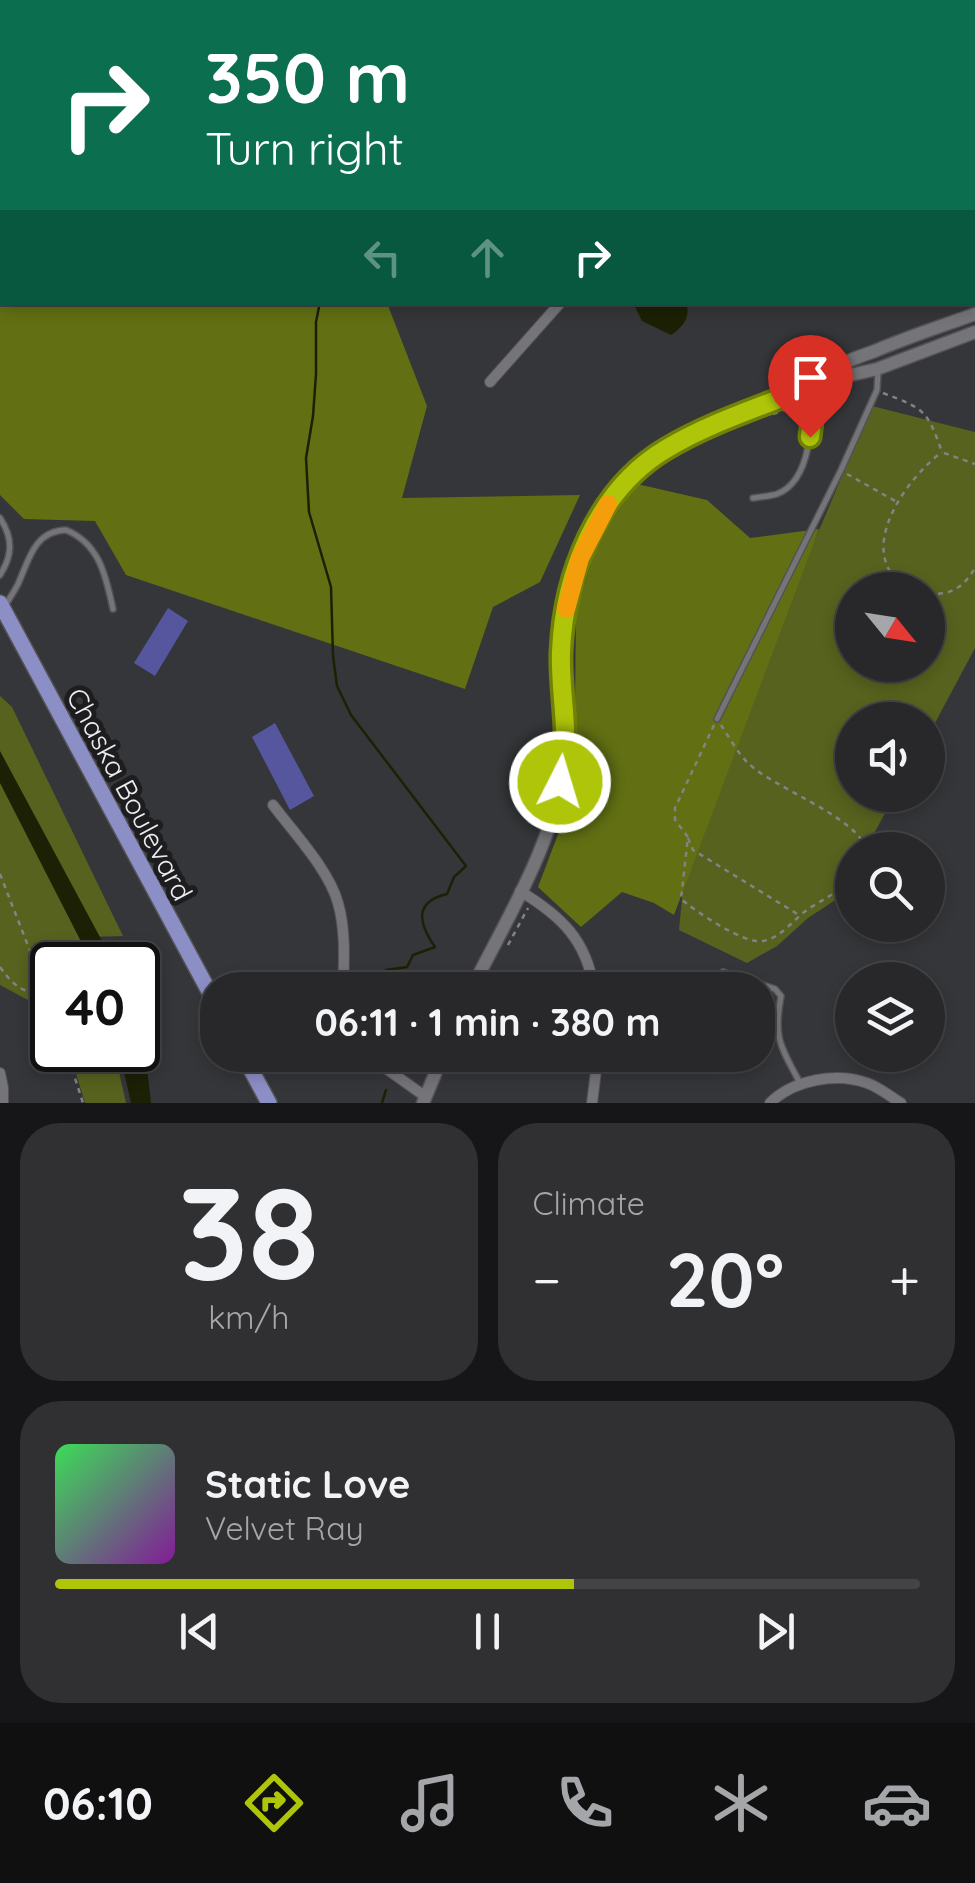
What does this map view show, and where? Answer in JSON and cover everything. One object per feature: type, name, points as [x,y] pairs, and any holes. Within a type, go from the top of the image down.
[{"type":"main road","name":"Chaska Boulevard","points":[[1,606],[200,975]]},
{"type":"main road","points":[[252,1072],[269,1103]]},
{"type":"street","points":[[490,382],[558,305]]},
{"type":"street","points":[[812,385],[840,365],[975,314]]},
{"type":"street","points":[[481,972],[526,895],[547,832],[560,782],[565,733],[560,653],[563,624],[573,578],[588,539],[618,490],[667,448],[812,385],[877,369],[975,332]]},
{"type":"street","points":[[273,804],[324,873],[338,900],[344,972]]},
{"type":"street","points":[[526,895],[556,914],[570,930],[588,972]]},
{"type":"street","points":[[389,1072],[425,1100],[436,1072]]},
{"type":"street","points":[[592,1103],[596,1072]]},
{"type":"street","points":[[0,1073],[3,1103]]},
{"type":"street","points":[[770,1103],[801,1084],[828,1080],[867,1083],[902,1103]]},
{"type":"lane","points":[[717,719],[840,470],[876,390],[877,369]]},
{"type":"lane","points":[[753,498],[779,493],[796,477],[812,421],[812,385]]},
{"type":"lane","points":[[0,518],[11,545],[10,558],[0,575]]},
{"type":"lane","points":[[1,606],[16,588],[33,548],[47,534],[66,530],[86,542],[96,554],[105,574],[112,610]]},
{"type":"lane","points":[[775,988],[781,996],[778,1043],[801,1084]]},
{"type":"path","points":[[876,390],[913,404],[930,416],[942,452]]},
{"type":"path","points":[[942,452],[975,464]]},
{"type":"path","points":[[891,572],[884,559],[883,539],[898,503],[914,478],[942,452]]},
{"type":"path","points":[[840,470],[898,503]]},
{"type":"path","points":[[945,593],[964,586],[975,568]]},
{"type":"path","points":[[800,915],[694,850],[675,820],[678,799],[717,719],[747,762],[857,832]]},
{"type":"path","points":[[688,838],[681,899],[748,940],[763,942],[777,935],[835,893]]},
{"type":"path","points":[[0,874],[30,949]]},
{"type":"path","points":[[509,944],[526,895]]},
{"type":"path","points":[[0,967],[12,983],[30,992]]},
{"type":"path","points":[[73,1072],[83,1103]]},
{"type":"green space","points":[[0,305],[388,305],[427,406],[402,498],[580,495],[540,582],[493,607],[465,689],[126,575],[95,521],[24,519],[0,495]]},
{"type":"green space","points":[[872,406],[975,432],[975,648],[945,704],[835,702],[835,812],[886,812],[875,832],[835,832],[835,900],[777,946],[747,963],[679,930],[688,837]]},
{"type":"green space","points":[[637,484],[707,500],[750,538],[819,529],[674,915],[622,892],[581,927],[538,887],[560,829],[575,712],[576,609],[599,539]]},
{"type":"green space","points":[[0,696],[12,707],[123,936],[87,937],[88,942],[30,942],[30,1001],[0,985]]},
{"type":"green space","points":[[76,1072],[119,1072],[126,1103],[85,1103]]},
{"type":"shaded area","points":[[634,305],[686,305],[687,317],[671,335],[642,321]]},
{"type":"shaded area","points":[[0,751],[103,942],[81,942],[0,783]]},
{"type":"shaded area","points":[[124,1072],[147,1072],[151,1103],[131,1103]]},
{"type":"building","points":[[168,608],[188,621],[155,676],[134,663]]},
{"type":"building","points":[[275,723],[314,796],[290,810],[252,737]]},
{"type":"waterway","points":[[319,305],[313,416],[306,458],[309,512],[331,587],[337,686],[351,715],[466,866],[454,877],[447,894],[424,908],[425,930],[435,947],[413,955],[407,967],[385,972]]},
{"type":"waterway","points":[[382,1103],[386,1090]]},
{"type":"slow traffic","points":[[566,609],[580,558],[608,504]]},
{"type":"route","points":[[560,782],[565,733],[560,653],[563,624],[580,558],[606,506],[631,476],[667,448],[807,388],[810,437]]}]
